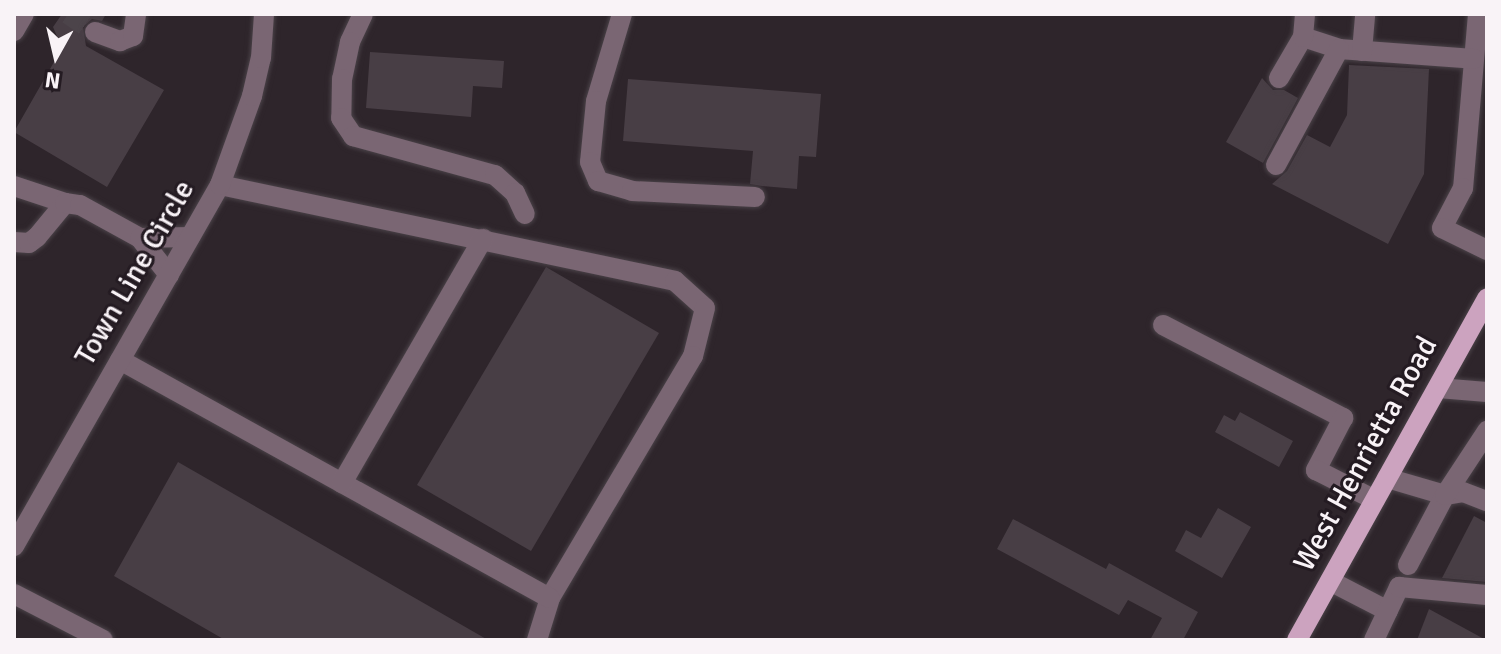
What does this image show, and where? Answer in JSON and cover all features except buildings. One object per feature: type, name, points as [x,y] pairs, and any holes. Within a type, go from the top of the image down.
[{"type":"main road","name":"West Henrietta Road","points":[[1297,640],[1487,298]]},
{"type":"street","points":[[14,31],[24,14]]},
{"type":"street","points":[[95,32],[120,41],[133,36],[136,14]]},
{"type":"street","name":"Town Line Circle","points":[[14,546],[220,185],[252,96],[261,58],[264,14]]},
{"type":"street","points":[[363,14],[344,59],[341,118],[346,129],[366,142],[495,175],[515,193],[525,214]]},
{"type":"street","points":[[622,14],[596,101],[590,162],[598,181],[632,191],[755,197]]},
{"type":"street","points":[[1279,78],[1303,37],[1305,14]]},
{"type":"street","points":[[1362,51],[1365,14]]},
{"type":"street","points":[[1478,14],[1463,188],[1442,228],[1487,250]]},
{"type":"street","points":[[1303,37],[1339,49],[1474,59]]},
{"type":"street","points":[[1276,165],[1339,49]]},
{"type":"street","points":[[220,185],[675,281],[705,308],[693,356],[550,598],[537,640]]},
{"type":"street","points":[[14,186],[93,211],[140,238],[169,275]]},
{"type":"street","points":[[14,242],[29,243],[37,237],[65,203]]},
{"type":"street","points":[[140,238],[190,237]]},
{"type":"street","points":[[342,483],[483,239]]},
{"type":"street","points":[[1163,325],[1343,418],[1316,470],[1375,500]]},
{"type":"street","points":[[120,360],[550,598]]},
{"type":"street","points":[[1438,388],[1487,392]]},
{"type":"street","points":[[1408,565],[1445,495],[1487,431]]},
{"type":"street","points":[[1387,478],[1445,495],[1463,492],[1487,501]]},
{"type":"street","points":[[1330,581],[1388,611]]},
{"type":"street","points":[[1374,640],[1399,587],[1487,595]]},
{"type":"street","points":[[14,594],[103,640]]},
{"type":"tunnel","points":[[68,14],[95,32]]}]
